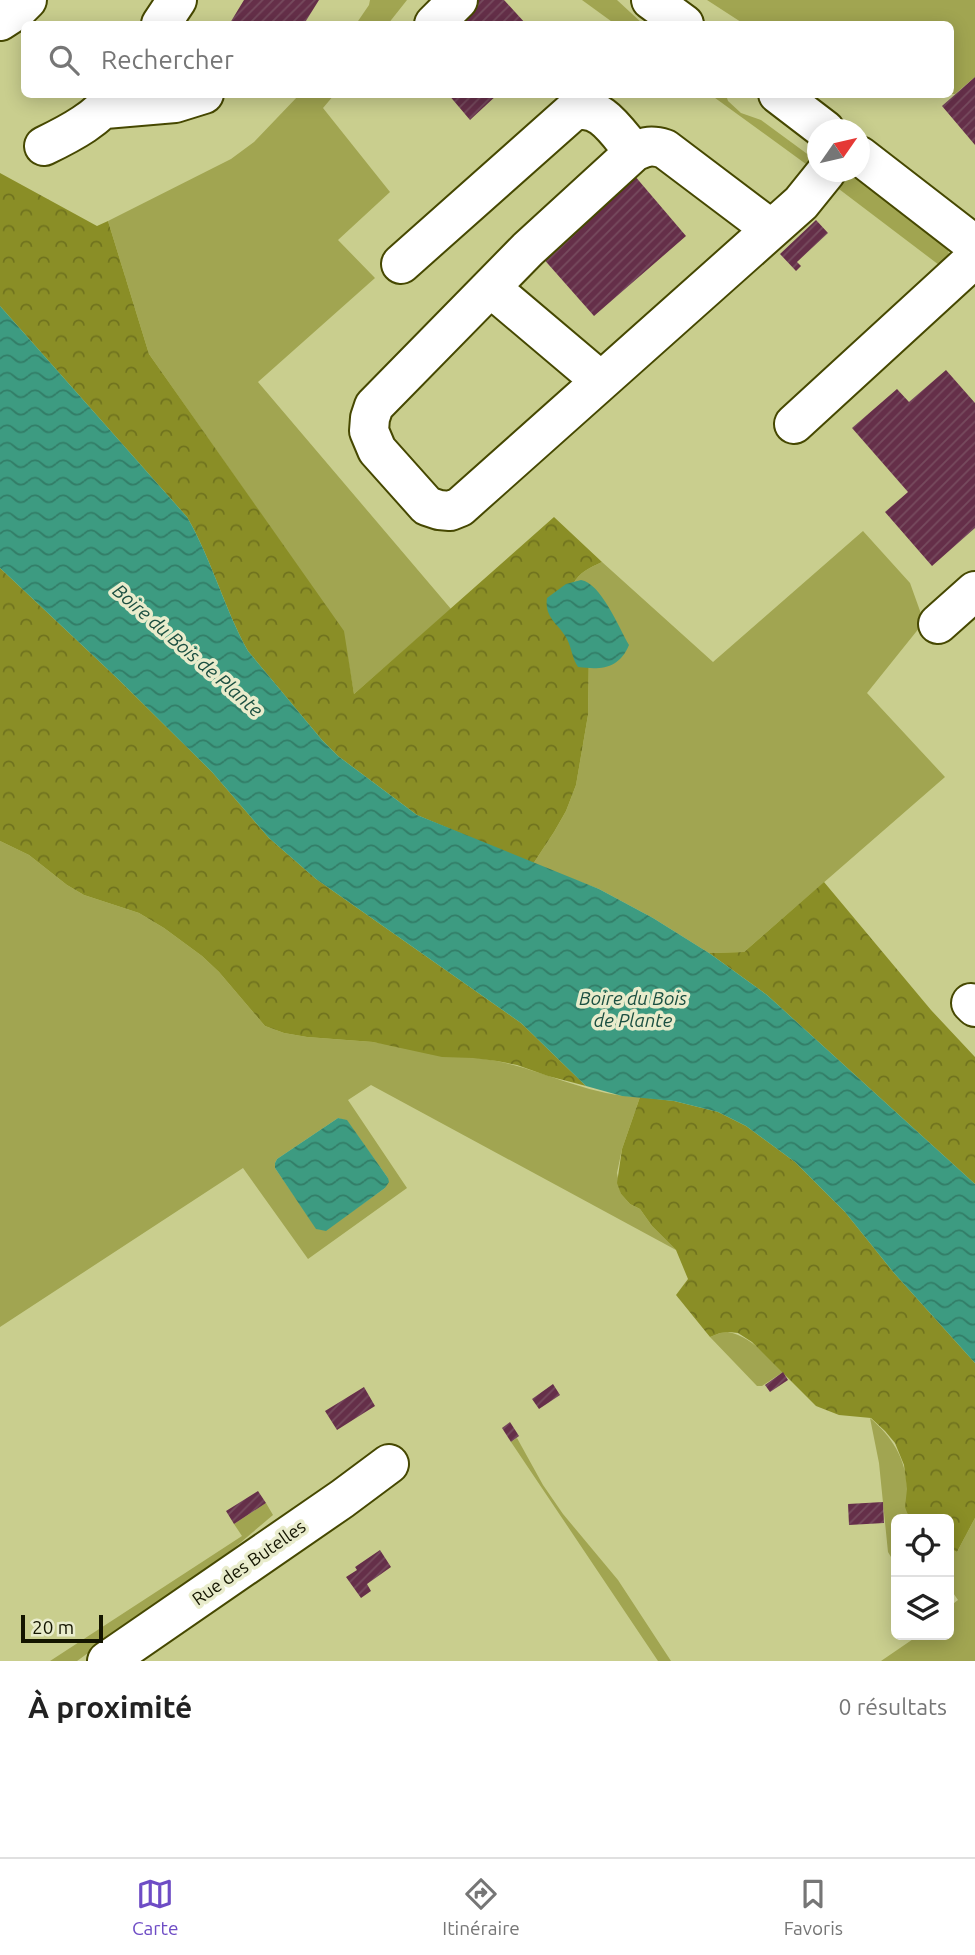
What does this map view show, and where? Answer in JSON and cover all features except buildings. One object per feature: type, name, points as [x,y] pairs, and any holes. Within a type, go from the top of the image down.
[{"type":"street","points":[[0,21],[18,10],[27,0]]},
{"type":"street","points":[[163,21],[177,0]]},
{"type":"street","points":[[436,21],[458,0]]},
{"type":"street","points":[[652,0],[680,21]]},
{"type":"street","points":[[44,146],[91,121],[111,102],[175,103],[191,98]]},
{"type":"street","points":[[783,98],[811,119]]},
{"type":"street","points":[[401,264],[572,112],[592,110],[601,115],[634,152]]},
{"type":"street","points":[[771,229],[665,149],[654,145],[634,152],[528,249],[374,406],[369,431],[377,450],[427,506],[450,511],[460,507],[801,203],[817,182]]},
{"type":"street","points":[[870,164],[975,245]]},
{"type":"street","points":[[794,424],[975,258]]},
{"type":"street","points":[[491,288],[601,381]]},
{"type":"street","points":[[937,624],[975,591]]},
{"type":"street","name":"Rue des Butelles","points":[[107,1661],[389,1464]]},
{"type":"green space","points":[[370,0],[407,0],[390,21],[358,21]]},
{"type":"green space","points":[[582,0],[617,0],[640,21],[611,21]]},
{"type":"green space","points":[[707,0],[975,0],[975,77],[954,94],[954,21],[739,21]]},
{"type":"green space","points":[[296,98],[331,98],[323,108],[390,192],[338,240],[375,278],[258,382],[451,609],[354,694],[343,631],[149,354],[108,221],[231,159],[254,142]]},
{"type":"green space","points":[[715,98],[727,98],[741,113],[761,120],[807,154],[807,165]]},
{"type":"green space","points":[[0,173],[97,226],[108,221],[149,354],[344,631],[354,694],[554,517],[602,562],[582,573],[573,584],[589,648],[588,715],[576,785],[566,811],[533,864],[417,815],[338,756],[248,651],[187,517],[0,306]]},
{"type":"green space","points":[[863,182],[948,248],[949,255],[943,268],[831,183]]},
{"type":"green space","points":[[863,531],[910,583],[924,622],[867,693],[945,777],[744,952],[709,953],[599,889],[533,864],[566,811],[576,785],[588,715],[589,648],[573,584],[579,576],[602,562],[713,662]]},
{"type":"green space","points":[[0,568],[212,772],[269,838],[316,879],[521,1023],[586,1086],[497,1061],[442,1057],[373,1042],[307,1037],[265,1026],[219,972],[164,928],[139,913],[84,895],[29,855],[0,841]]},
{"type":"green space","points":[[0,841],[29,855],[84,895],[139,913],[164,928],[219,972],[265,1026],[307,1037],[373,1042],[497,1061],[585,1088],[640,1097],[622,1149],[617,1173],[621,1194],[630,1204],[640,1209],[652,1226],[676,1250],[371,1085],[348,1100],[407,1188],[308,1259],[243,1168],[0,1327]],"holes":[[[338,1118],[347,1121],[388,1178],[385,1188],[326,1230],[317,1229],[275,1168],[275,1163]]]},
{"type":"green space","points":[[824,882],[931,1010],[975,1057],[975,1184],[767,995],[709,953],[744,952]]},
{"type":"green space","points":[[640,1097],[674,1101],[718,1112],[746,1126],[795,1162],[845,1212],[894,1273],[975,1363],[975,1518],[957,1552],[954,1550],[954,1514],[908,1514],[904,1465],[895,1443],[871,1418],[839,1415],[816,1406],[752,1342],[738,1333],[720,1333],[710,1337],[676,1295],[688,1279],[676,1250],[652,1226],[640,1209],[630,1204],[621,1194],[617,1183],[622,1149]]},
{"type":"green space","points":[[728,1332],[751,1342],[783,1372],[762,1386],[757,1386],[710,1337]]},
{"type":"green space","points":[[870,1418],[896,1448],[906,1476],[908,1514],[891,1514],[891,1557],[888,1552],[879,1463]]},
{"type":"green space","points":[[517,1438],[563,1514],[618,1580],[671,1661],[658,1661],[511,1442]]},
{"type":"green space","points":[[266,1503],[273,1515],[234,1548],[77,1661],[50,1661],[242,1536],[234,1524]]},
{"type":"green space","points":[[975,1518],[975,1661],[881,1661],[912,1640],[954,1640],[954,1603],[958,1600],[954,1594],[954,1550],[957,1552]]},
{"type":"water","name":"Boire du Bois de Plante","points":[[0,306],[187,517],[248,651],[338,756],[417,815],[599,889],[709,953],[767,995],[975,1184],[975,1363],[894,1273],[845,1212],[795,1162],[746,1126],[718,1112],[674,1101],[622,1096],[586,1086],[521,1023],[316,879],[269,838],[212,772],[0,568]]},
{"type":"water","points":[[581,580],[596,589],[602,597],[629,645],[620,659],[602,668],[578,667],[567,639],[548,611],[547,598],[566,584]]},
{"type":"water","points":[[338,1118],[347,1120],[389,1182],[385,1188],[326,1231],[316,1229],[275,1168],[275,1163]]}]
